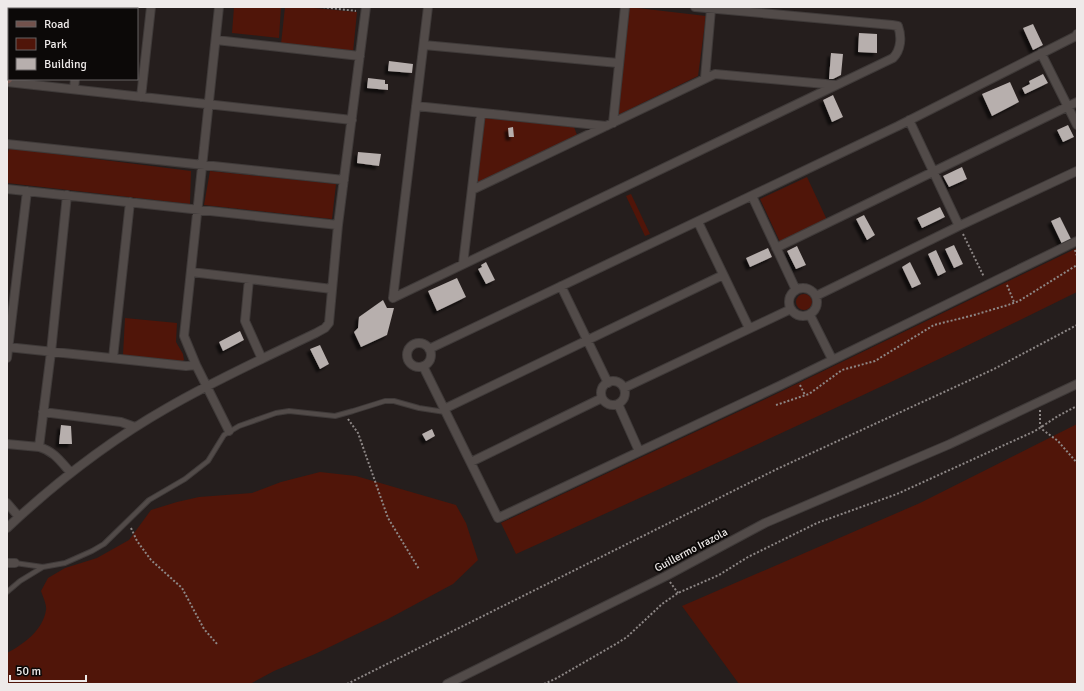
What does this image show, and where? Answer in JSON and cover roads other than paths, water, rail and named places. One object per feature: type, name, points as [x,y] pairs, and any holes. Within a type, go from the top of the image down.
[{"type":"street","points":[[141,96],[150,7]]},
{"type":"street","points":[[219,7],[184,336],[229,431]]},
{"type":"street","points":[[428,7],[393,298],[893,58],[898,53],[900,46],[900,31],[898,26],[695,7]]},
{"type":"street","points":[[609,124],[625,7]]},
{"type":"street","points":[[7,528],[71,474],[134,427],[207,386],[325,328],[329,323],[338,225],[366,9]]},
{"type":"street","points":[[705,78],[711,9]]},
{"type":"street","points":[[429,349],[698,222],[909,120],[1076,36],[1077,34]]},
{"type":"street","points":[[216,40],[360,56]]},
{"type":"street","points":[[424,45],[618,64]]},
{"type":"street","points":[[1041,53],[1077,125]]},
{"type":"street","points":[[472,190],[715,74],[838,85]]},
{"type":"street","points":[[74,89],[75,80]]},
{"type":"street","points":[[7,82],[352,120]]},
{"type":"street","points":[[776,248],[1077,102]]},
{"type":"street","points":[[416,106],[609,124]]},
{"type":"street","points":[[463,264],[481,113]]},
{"type":"street","points":[[909,120],[960,226]]},
{"type":"street","points":[[7,144],[344,180]]},
{"type":"street","points":[[816,296],[1077,171]]},
{"type":"street","points":[[7,189],[338,225]]},
{"type":"street","points":[[7,358],[27,191]]},
{"type":"street","points":[[39,447],[51,352],[67,195]]},
{"type":"street","points":[[752,196],[796,290]]},
{"type":"street","points":[[113,358],[130,202]]},
{"type":"street","points":[[698,222],[749,328]]},
{"type":"street","points":[[423,366],[498,518],[781,385],[1077,241]]},
{"type":"street","points":[[191,272],[332,289]]},
{"type":"street","points":[[445,411],[587,340],[723,275]]},
{"type":"street","points":[[249,279],[245,321],[262,359]]},
{"type":"street","points":[[561,286],[608,383]]},
{"type":"street","points":[[808,288],[816,296],[818,303],[817,307],[810,315],[798,315],[791,309],[789,299],[796,290],[808,288]]},
{"type":"street","points":[[624,388],[791,309]]},
{"type":"street","points":[[810,315],[832,359]]},
{"type":"street","points":[[416,344],[424,345],[431,353],[430,360],[423,366],[417,367],[411,364],[407,356],[409,349],[416,344]]},
{"type":"street","points":[[8,347],[186,366],[196,364]]},
{"type":"street","points":[[613,381],[617,382],[624,388],[625,397],[623,401],[618,404],[609,405],[602,398],[601,391],[608,383],[613,381]]},
{"type":"street","name":"Guillermo Irazola","points":[[447,684],[666,576],[765,523],[950,444],[1077,384]]},
{"type":"street","points":[[471,462],[602,398]]},
{"type":"street","points":[[618,404],[639,451]]},
{"type":"street","points":[[43,412],[121,422],[134,427]]},
{"type":"street","points":[[7,444],[47,449],[53,453],[71,474]]},
{"type":"street","points":[[7,503],[19,517]]},
{"type":"lane","points":[[11,563],[43,567],[64,563],[92,551],[104,544],[149,500],[185,479],[208,461],[224,435],[229,431],[276,413],[290,411],[335,416],[385,401],[394,401],[419,408],[445,411]]},
{"type":"lane","points":[[7,592],[20,581],[43,567]]}]
